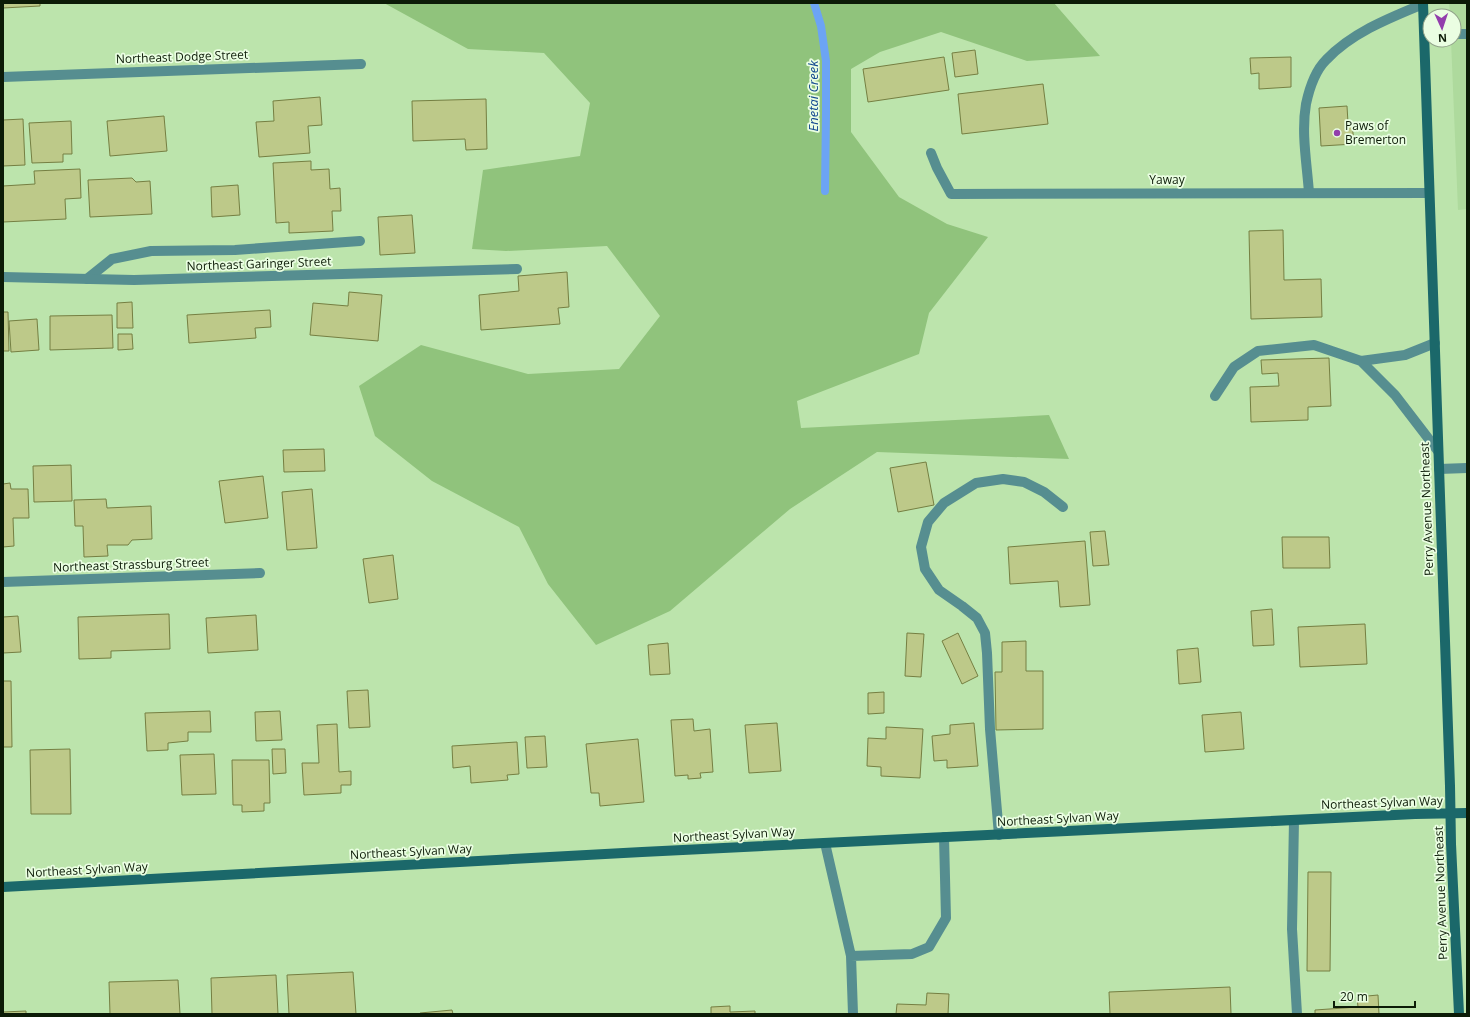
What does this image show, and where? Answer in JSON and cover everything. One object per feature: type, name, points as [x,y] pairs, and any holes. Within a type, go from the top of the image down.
[{"type":"main road","name":"Perry Avenue Northeast","points":[[1427,48],[1429,193],[1450,813],[1459,1014]]},
{"type":"main road","name":"Northeast Sylvan Way","points":[[3,887],[825,843],[1467,813]]},
{"type":"street","points":[[1309,193],[1305,116],[1309,90],[1316,75],[1325,61],[1363,32],[1386,18],[1423,4]]},
{"type":"street","name":"Northeast Dodge Street","points":[[3,77],[362,64]]},
{"type":"street","name":"Yaway","points":[[931,152],[936,168],[951,194],[1429,193]]},
{"type":"street","points":[[87,279],[112,259],[151,252],[264,248],[360,241]]},
{"type":"street","name":"Northeast Garinger Street","points":[[3,277],[134,280],[516,269]]},
{"type":"street","points":[[1361,361],[1405,355],[1435,343]]},
{"type":"street","points":[[1215,396],[1234,367],[1258,350],[1314,345],[1361,361],[1395,395],[1438,451]]},
{"type":"street","points":[[1439,469],[1467,468]]},
{"type":"street","points":[[999,835],[990,729],[985,633],[977,618],[939,590],[925,569],[921,547],[928,522],[944,503],[976,483],[1003,479],[1024,482],[1044,492],[1063,507]]},
{"type":"street","name":"Northeast Strassburg Street","points":[[3,582],[260,573]]},
{"type":"street","points":[[1294,820],[1292,929],[1297,1014]]},
{"type":"street","points":[[851,956],[912,954],[929,947],[946,918],[944,837]]},
{"type":"street","points":[[825,843],[851,956],[853,1014]]},
{"type":"shaded area","points":[[384,3],[1054,3],[1100,56],[1027,61],[941,32],[880,52],[851,69],[851,132],[899,197],[947,224],[988,237],[929,313],[919,354],[797,401],[801,428],[1049,415],[1069,459],[877,452],[790,509],[670,611],[596,645],[548,584],[519,527],[432,481],[375,436],[359,386],[421,345],[528,374],[619,369],[660,316],[607,246],[506,251],[472,249],[483,170],[580,156],[590,103],[544,53],[468,49]]},
{"type":"shaded area","points":[[1449,3],[1467,3],[1467,209],[1458,210],[1451,48],[1462,48],[1462,8],[1449,8]]},
{"type":"building","points":[[3,3],[40,3],[40,6],[3,8]]},
{"type":"building","points":[[975,50],[978,74],[955,77],[952,53]]},
{"type":"building","points":[[944,57],[949,90],[868,102],[863,69]]},
{"type":"building","points":[[1291,57],[1291,87],[1259,89],[1259,73],[1251,74],[1250,58]]},
{"type":"building","points":[[1043,84],[1048,124],[962,134],[958,94]]},
{"type":"building","points":[[320,97],[322,125],[308,126],[310,153],[259,157],[256,122],[274,121],[273,101]]},
{"type":"building","points":[[486,99],[487,149],[466,150],[465,139],[413,141],[412,101]]},
{"type":"building","name":"Paws of Bremerton","points":[[1347,106],[1348,123],[1352,122],[1354,144],[1321,146],[1319,108]]},
{"type":"building","points":[[164,116],[167,151],[110,156],[107,121]]},
{"type":"building","points":[[23,119],[25,165],[3,166],[3,120]]},
{"type":"building","points":[[71,121],[72,154],[63,154],[63,162],[32,163],[29,123]]},
{"type":"building","points":[[311,161],[311,170],[329,169],[330,189],[340,188],[341,211],[332,211],[333,231],[289,233],[289,222],[276,223],[273,163]]},
{"type":"building","points":[[80,169],[81,198],[65,199],[66,219],[3,222],[3,186],[35,184],[34,171]]},
{"type":"building","points":[[132,178],[136,182],[150,181],[152,214],[90,217],[88,180]]},
{"type":"building","points":[[238,185],[240,215],[212,217],[211,187]]},
{"type":"building","points":[[412,215],[415,253],[380,255],[378,217]]},
{"type":"building","points":[[1283,230],[1284,280],[1321,279],[1322,317],[1251,319],[1249,231]]},
{"type":"building","points":[[567,272],[569,307],[558,308],[560,324],[481,330],[479,295],[519,291],[518,276]]},
{"type":"building","points":[[349,292],[382,295],[378,341],[310,335],[313,303],[348,306]]},
{"type":"building","points":[[132,302],[133,328],[117,328],[117,303]]},
{"type":"building","points":[[270,310],[271,327],[255,328],[256,338],[189,343],[187,315]]},
{"type":"building","points":[[3,312],[8,312],[9,351],[3,351]]},
{"type":"building","points":[[112,315],[113,348],[50,350],[50,316]]},
{"type":"building","points":[[37,319],[39,350],[11,352],[9,321]]},
{"type":"building","points":[[118,334],[132,334],[133,349],[118,350]]},
{"type":"building","points":[[1329,358],[1331,406],[1308,407],[1308,420],[1251,422],[1250,387],[1279,386],[1278,373],[1262,374],[1261,360]]},
{"type":"building","points":[[324,449],[325,471],[284,472],[283,450]]},
{"type":"building","points":[[926,462],[934,505],[898,512],[890,468]]},
{"type":"building","points":[[71,465],[72,501],[34,502],[33,466]]},
{"type":"building","points":[[263,476],[268,518],[225,523],[219,481]]},
{"type":"building","points":[[10,483],[11,489],[28,489],[29,518],[13,518],[14,546],[3,547],[3,484]]},
{"type":"building","points":[[312,489],[317,548],[287,550],[282,492]]},
{"type":"building","points":[[106,499],[107,508],[151,506],[152,539],[132,540],[128,545],[107,545],[108,556],[84,557],[83,526],[75,526],[74,500]]},
{"type":"building","points":[[1105,531],[1109,565],[1093,566],[1090,532]]},
{"type":"building","points":[[1282,537],[1329,537],[1330,568],[1283,568]]},
{"type":"building","points":[[1085,541],[1090,605],[1060,607],[1058,581],[1010,584],[1008,547]]},
{"type":"building","points":[[393,555],[398,599],[369,603],[363,559]]},
{"type":"building","points":[[1272,609],[1274,645],[1253,646],[1251,611]]},
{"type":"building","points":[[169,614],[170,649],[111,651],[111,658],[79,659],[78,617]]},
{"type":"building","points":[[256,615],[258,650],[208,653],[206,618]]},
{"type":"building","points":[[18,616],[21,652],[3,653],[3,617]]},
{"type":"building","points":[[1365,624],[1367,664],[1300,667],[1298,627]]},
{"type":"building","points":[[907,633],[924,634],[921,677],[905,676]]},
{"type":"building","points":[[958,633],[978,676],[962,684],[942,641]]},
{"type":"building","points":[[1026,641],[1026,671],[1043,671],[1043,729],[996,730],[995,672],[1002,672],[1002,642]]},
{"type":"building","points":[[668,643],[670,674],[650,675],[648,645]]},
{"type":"building","points":[[1198,648],[1201,682],[1179,684],[1177,650]]},
{"type":"building","points":[[3,681],[11,681],[12,747],[3,747]]},
{"type":"building","points":[[368,690],[370,727],[349,728],[347,691]]},
{"type":"building","points":[[884,692],[884,713],[868,714],[868,693]]},
{"type":"building","points":[[210,711],[211,732],[188,732],[188,741],[168,743],[168,750],[147,751],[145,713]]},
{"type":"building","points":[[280,711],[282,740],[256,741],[255,712]]},
{"type":"building","points":[[1241,712],[1244,749],[1205,752],[1202,715]]},
{"type":"building","points":[[693,719],[694,731],[710,729],[713,772],[700,773],[701,778],[688,779],[688,775],[675,776],[671,720]]},
{"type":"building","points":[[777,723],[781,771],[749,773],[745,725]]},
{"type":"building","points":[[974,723],[978,766],[947,768],[947,760],[934,761],[932,736],[950,734],[950,725]]},
{"type":"building","points":[[337,724],[339,772],[351,771],[351,785],[341,785],[341,793],[304,795],[302,763],[319,763],[317,725]]},
{"type":"building","points":[[886,727],[923,729],[920,778],[881,776],[881,767],[867,766],[868,738],[886,739]]},
{"type":"building","points":[[545,736],[547,767],[527,768],[525,737]]},
{"type":"building","points":[[638,739],[644,802],[600,806],[599,793],[591,793],[586,744]]},
{"type":"building","points":[[517,742],[519,774],[507,775],[508,780],[471,783],[470,766],[453,768],[452,746]]},
{"type":"building","points":[[70,749],[71,814],[31,814],[30,750]]},
{"type":"building","points":[[272,749],[285,749],[286,773],[273,774]]},
{"type":"building","points":[[214,754],[216,794],[182,795],[180,755]]},
{"type":"building","points":[[232,760],[269,760],[270,803],[264,803],[264,811],[242,812],[242,805],[233,805]]},
{"type":"building","points":[[1308,872],[1331,872],[1330,971],[1307,971]]},
{"type":"building","points":[[353,972],[356,1014],[289,1014],[287,975]]},
{"type":"building","points":[[276,975],[278,1014],[212,1014],[211,978]]},
{"type":"building","points":[[178,980],[180,1014],[110,1014],[109,982]]},
{"type":"building","points":[[1230,987],[1231,1014],[1110,1014],[1109,992]]},
{"type":"building","points":[[927,993],[949,994],[948,1014],[896,1014],[897,1004],[926,1005]]},
{"type":"building","points":[[1378,995],[1379,1014],[1315,1014],[1315,1010],[1358,1007],[1357,997]]},
{"type":"building","points":[[730,1006],[730,1012],[755,1011],[755,1014],[711,1014],[711,1007]]},
{"type":"building","points":[[452,1010],[453,1014],[420,1014],[420,1013]]},
{"type":"building","points":[[26,1011],[26,1014],[3,1014],[3,1012]]},
{"type":"waterway","name":"Enetai Creek","points":[[814,3],[821,26],[826,61],[825,191]]},
{"type":"place","name":"Paws of Bremerton","points":[[1337,133]]}]
